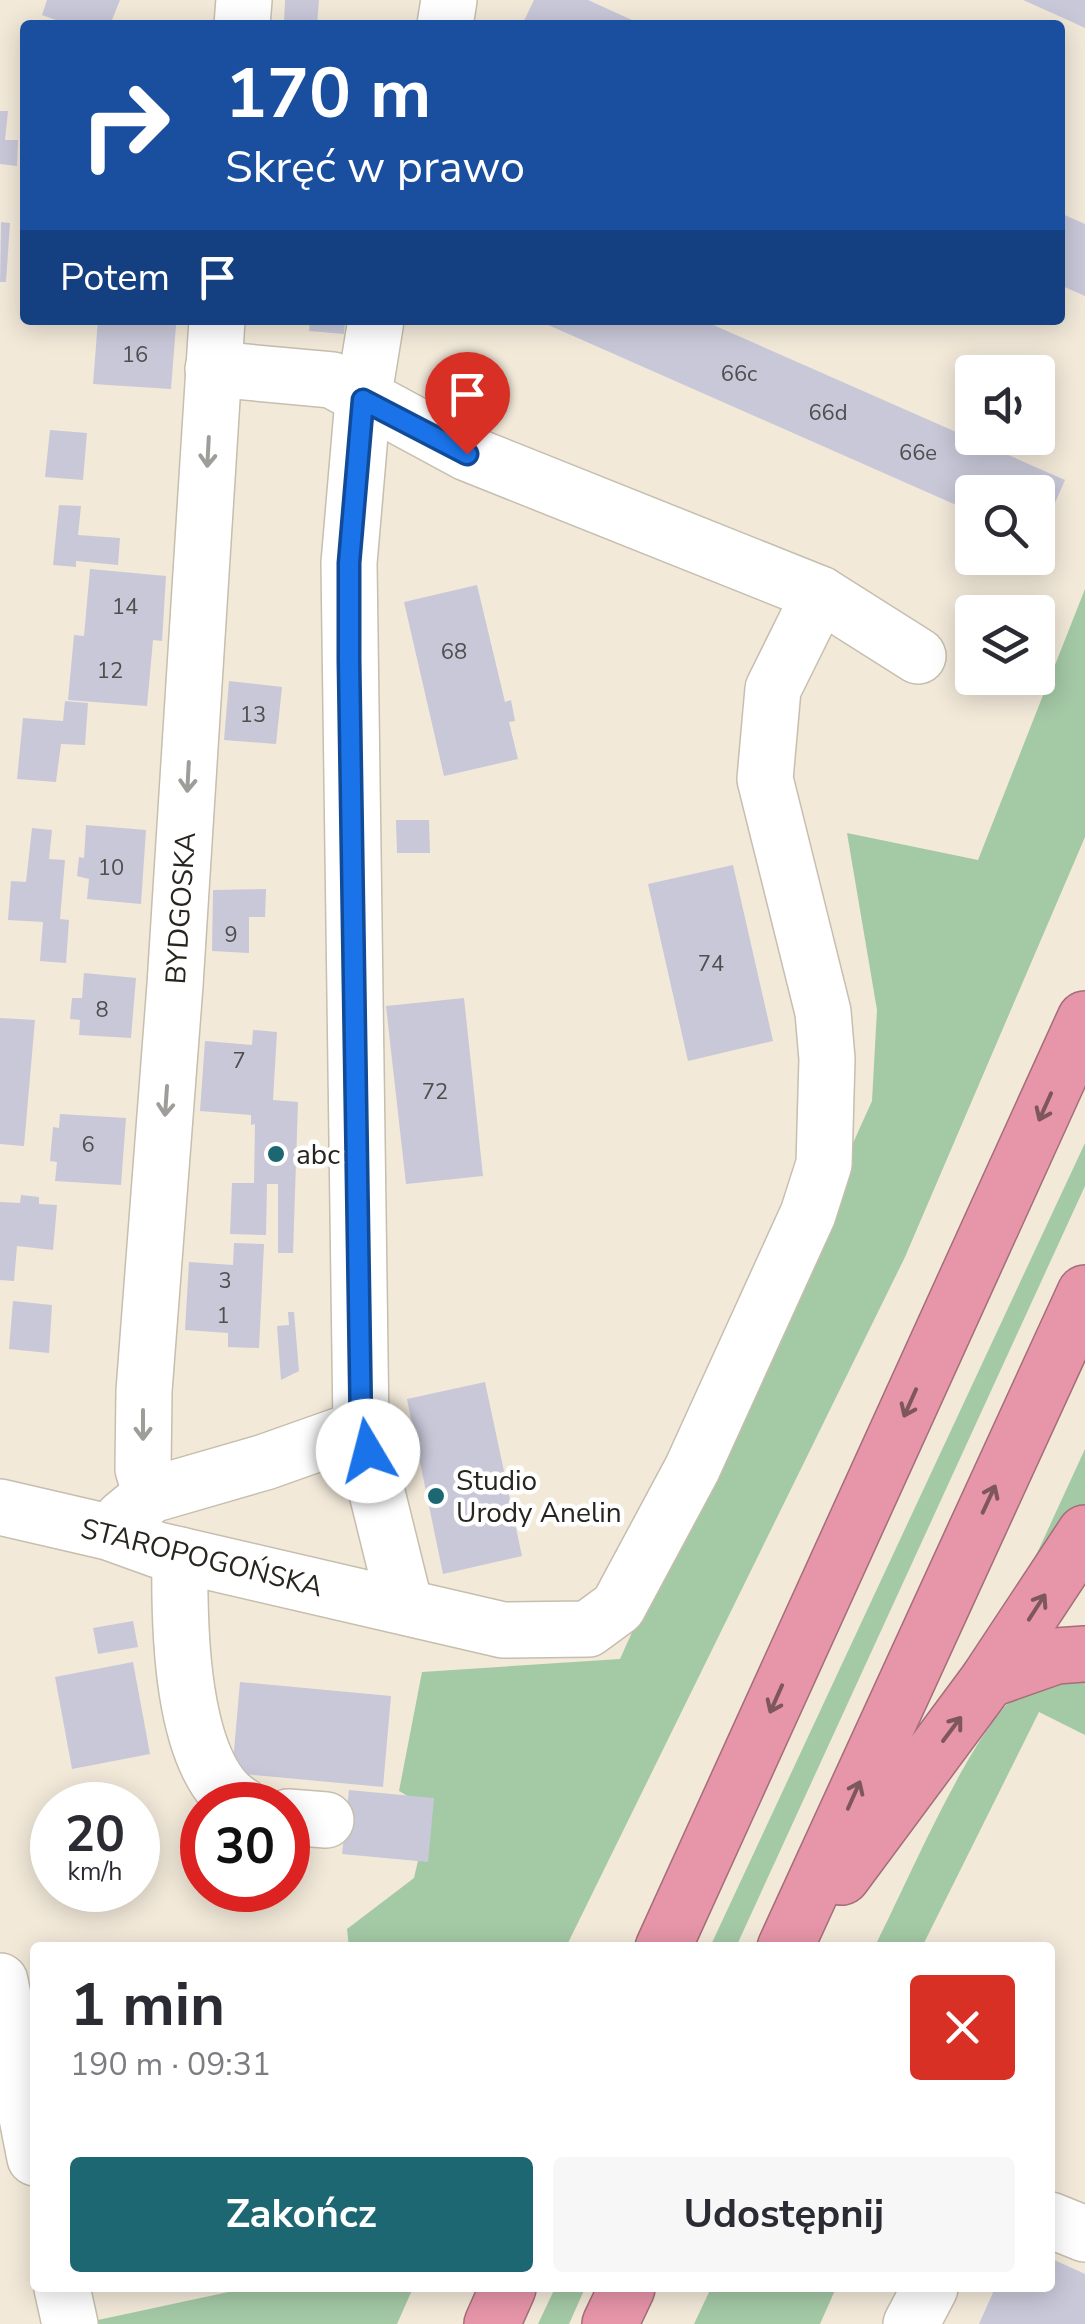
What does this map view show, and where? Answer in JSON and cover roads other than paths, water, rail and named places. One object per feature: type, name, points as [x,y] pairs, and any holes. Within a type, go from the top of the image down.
[{"type":"highway","points":[[666,1942],[1085,1018]]},
{"type":"highway","points":[[791,1942],[1085,1292]]},
{"type":"highway","points":[[792,1942],[988,1680],[1085,1533]]},
{"type":"highway","points":[[988,1680],[1056,1656],[1085,1654]]},
{"type":"highway","points":[[492,2324],[506,2292]]},
{"type":"highway","points":[[610,2324],[625,2292]]},
{"type":"street","points":[[375,325],[363,400],[349,563],[361,1428],[404,1606]]},
{"type":"street","points":[[215,344],[332,380],[467,454],[820,594],[918,656]]},
{"type":"street","name":"BYDGOSKA","points":[[151,1495],[143,1469],[144,1391],[175,984],[215,344]]},
{"type":"street","name":"STAROPOGOŃSKA","points":[[0,1507],[108,1532],[180,1555],[503,1630],[546,1633],[588,1629],[618,1607],[692,1468],[808,1214],[824,1164],[827,1059],[823,1012],[765,779],[773,689],[820,594]]},
{"type":"street","points":[[108,1532],[151,1495],[265,1462],[361,1428]]},
{"type":"street","points":[[180,1555],[180,1640],[200,1748],[216,1782]]},
{"type":"street","points":[[0,1981],[30,2133]]},
{"type":"street","points":[[1055,2222],[1085,2234]]},
{"type":"street","points":[[63,2292],[70,2324]]},
{"type":"street","points":[[911,2324],[928,2292]]},
{"type":"place","name":"abc","points":[[276,1154]]},
{"type":"place","name":"Studio Urody Anelin","points":[[436,1496]]}]
